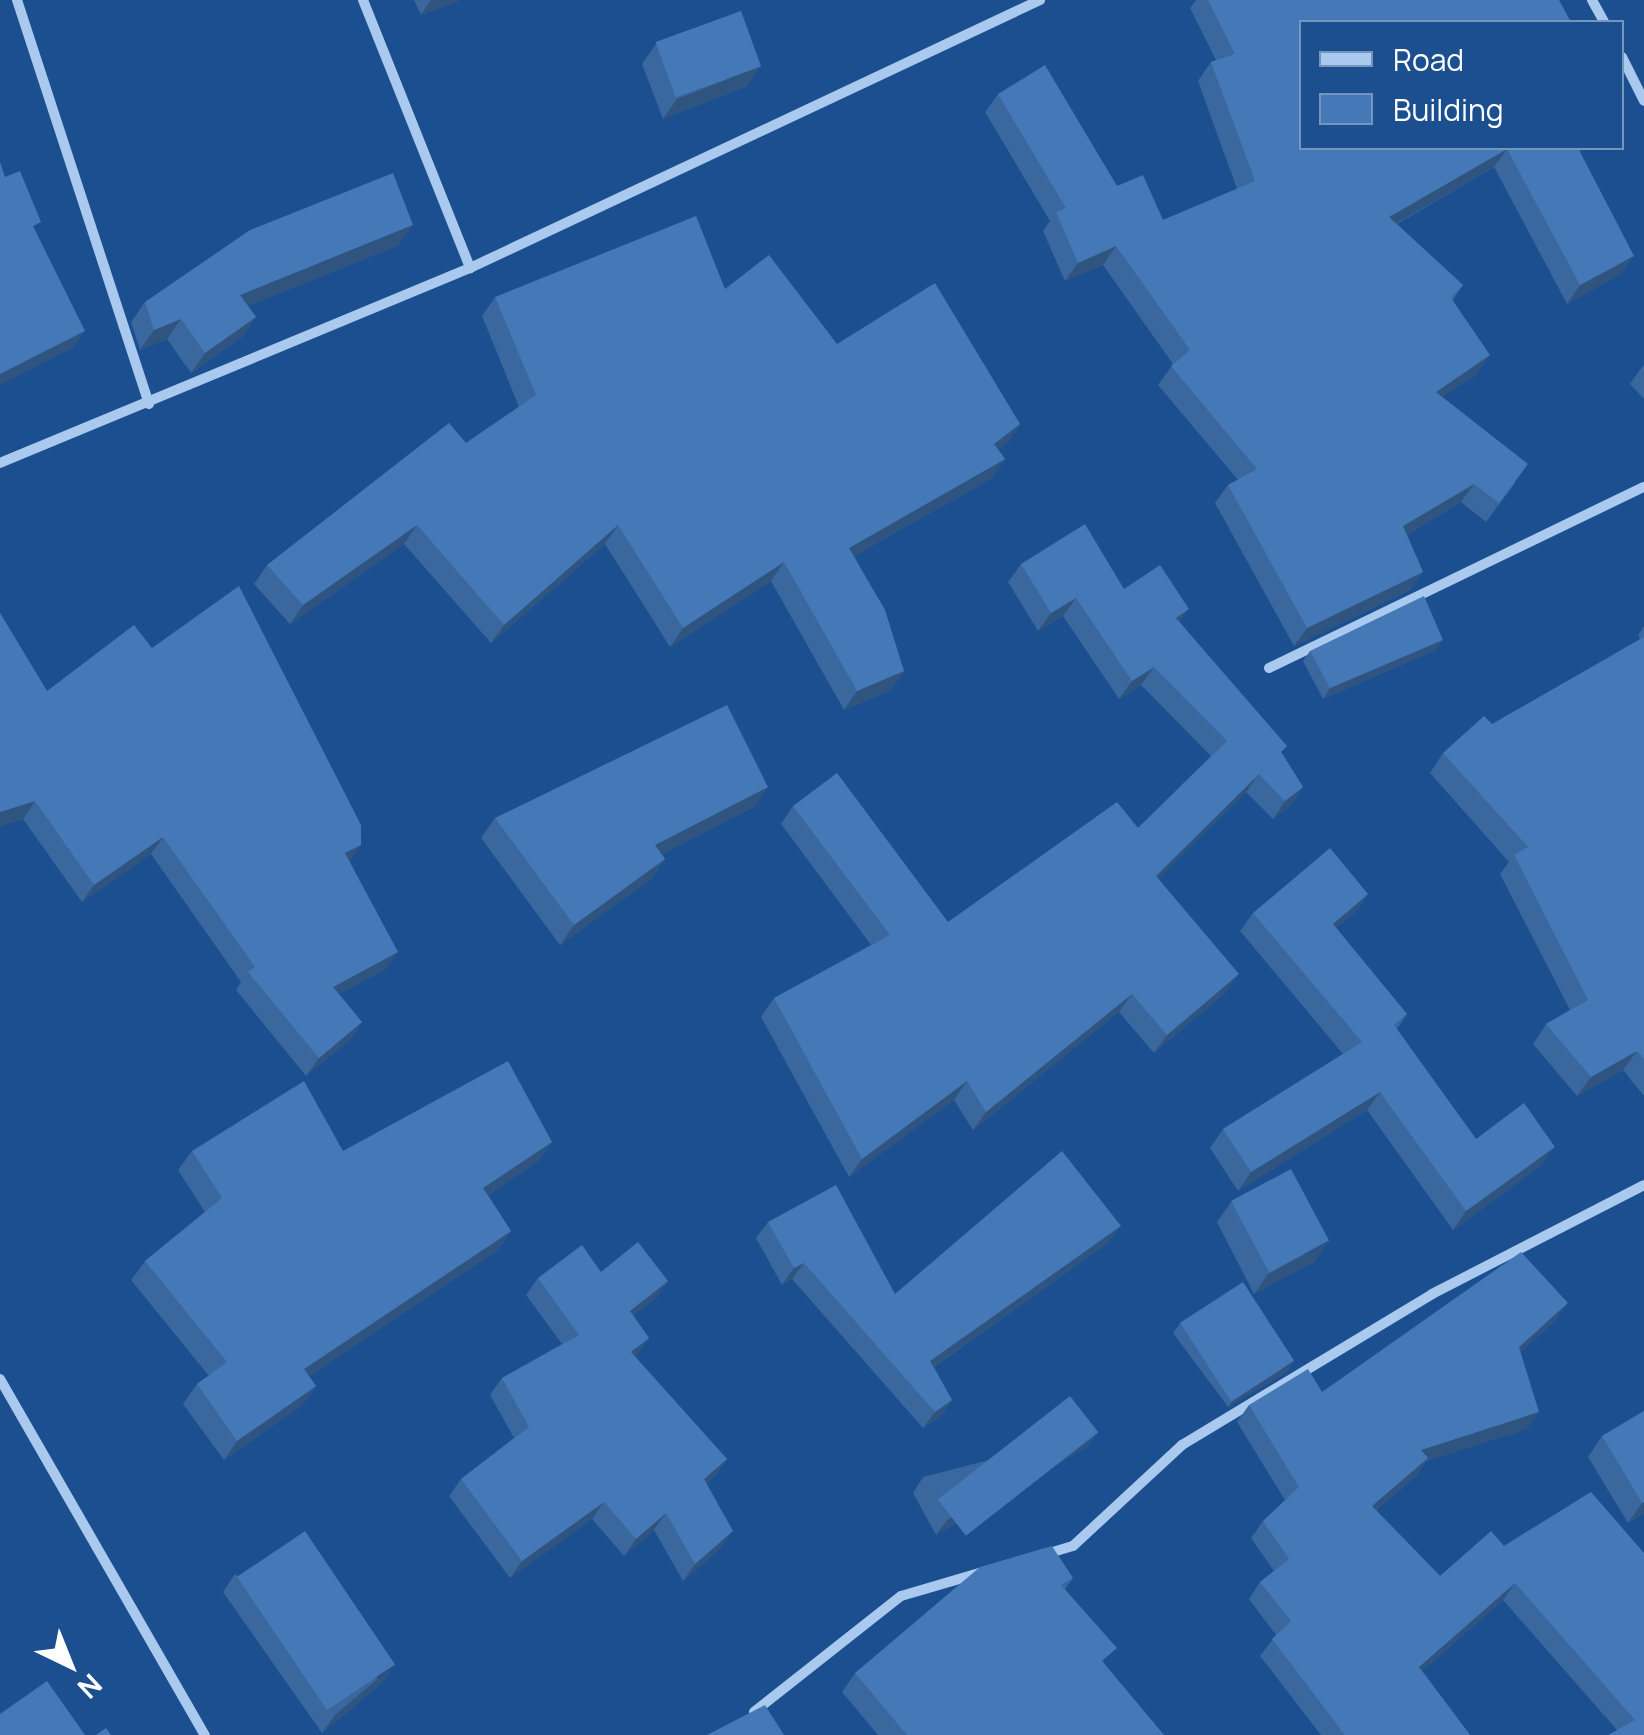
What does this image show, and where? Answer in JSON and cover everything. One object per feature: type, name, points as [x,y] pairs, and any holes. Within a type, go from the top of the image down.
[{"type":"street","points":[[17,0],[149,404]]},
{"type":"street","points":[[363,0],[470,268]]},
{"type":"street","points":[[0,463],[470,268],[1040,0]]},
{"type":"street","points":[[1624,61],[1644,100]]},
{"type":"street","points":[[1269,668],[1644,487]]},
{"type":"street","points":[[1035,1557],[1073,1546],[1182,1445],[1432,1294],[1644,1185]]},
{"type":"street","points":[[0,1379],[206,1735]]},
{"type":"street","points":[[744,1718],[900,1596],[996,1568]]},
{"type":"building","points":[[1208,0],[1559,0],[1570,20],[1299,20],[1299,150],[1505,150],[1389,217],[1463,285],[1451,298],[1490,355],[1436,392],[1528,464],[1499,503],[1474,484],[1403,526],[1423,572],[1307,628],[1228,485],[1257,469],[1171,366],[1190,350],[1116,246],[1078,263],[1056,212],[1066,208],[998,94],[1045,65],[1117,186],[1143,175],[1163,220],[1255,181],[1211,62],[1235,54]]},
{"type":"building","points":[[741,11],[761,66],[676,98],[655,42]]},
{"type":"building","points":[[1508,150],[1579,150],[1634,256],[1580,285]]},
{"type":"building","points":[[0,162],[5,177],[20,171],[41,222],[33,226],[85,331],[0,374]]},
{"type":"building","points":[[393,173],[413,225],[240,295],[256,317],[205,353],[181,319],[154,330],[145,302],[250,230]]},
{"type":"building","points":[[696,216],[725,289],[769,255],[837,344],[935,283],[1020,424],[994,444],[1005,459],[849,548],[885,610],[904,671],[857,691],[784,562],[683,628],[618,525],[504,625],[417,525],[303,605],[267,565],[449,423],[466,443],[536,395],[495,297]]},
{"type":"building","points":[[1085,524],[1124,589],[1160,565],[1189,609],[1176,618],[1287,746],[1281,752],[1303,787],[1285,801],[1259,774],[1156,876],[1239,974],[1167,1035],[1132,994],[986,1112],[967,1081],[862,1159],[774,998],[890,935],[793,806],[837,773],[948,922],[1117,802],[1138,828],[1227,741],[1154,667],[1132,681],[1076,598],[1051,613],[1021,564]]},
{"type":"building","points":[[239,586],[361,825],[361,845],[345,853],[398,952],[333,987],[362,1022],[319,1058],[248,972],[255,967],[163,837],[94,885],[35,801],[0,812],[0,613],[47,691],[134,625],[152,648]]},
{"type":"building","points":[[1424,596],[1443,640],[1330,688],[1310,651]]},
{"type":"building","points":[[1644,637],[1644,1059],[1637,1051],[1591,1077],[1546,1024],[1588,1000],[1514,855],[1528,847],[1443,753],[1484,716],[1492,724]]},
{"type":"building","points":[[727,705],[768,787],[655,845],[665,859],[574,925],[495,818]]},
{"type":"building","points":[[1330,848],[1368,894],[1333,924],[1407,1014],[1394,1025],[1476,1139],[1524,1103],[1555,1147],[1466,1211],[1380,1092],[1251,1172],[1223,1129],[1362,1042],[1253,913]]},
{"type":"building","points":[[508,1061],[552,1142],[483,1188],[511,1231],[304,1369],[316,1386],[237,1441],[197,1384],[227,1362],[145,1261],[222,1198],[192,1151],[304,1081],[343,1151]]},
{"type":"building","points":[[1062,1151],[1121,1226],[930,1361],[952,1400],[935,1412],[804,1263],[794,1268],[768,1222],[836,1185],[895,1294]]},
{"type":"building","points":[[1291,1169],[1329,1241],[1269,1272],[1231,1201]]},
{"type":"building","points":[[638,1242],[668,1281],[630,1311],[649,1338],[631,1352],[727,1459],[704,1479],[733,1531],[695,1564],[666,1513],[636,1539],[604,1502],[522,1561],[461,1479],[529,1427],[502,1378],[579,1335],[538,1278],[582,1245],[601,1272]]},
{"type":"building","points":[[1521,1252],[1568,1303],[1519,1347],[1539,1412],[1421,1450],[1428,1458],[1372,1506],[1440,1576],[1491,1531],[1504,1546],[1591,1492],[1644,1553],[1644,1735],[1608,1735],[1635,1720],[1515,1583],[1419,1667],[1470,1735],[1345,1735],[1272,1639],[1291,1621],[1260,1582],[1289,1559],[1263,1521],[1299,1487],[1249,1405],[1308,1369],[1322,1392]]},
{"type":"building","points":[[1243,1282],[1294,1361],[1231,1402],[1180,1323]]},
{"type":"building","points":[[1070,1396],[1098,1432],[966,1536],[938,1499]]},
{"type":"building","points":[[1644,1411],[1644,1502],[1642,1503],[1602,1436]]},
{"type":"building","points":[[305,1531],[395,1664],[327,1710],[237,1577]]},
{"type":"building","points":[[1052,1546],[1073,1578],[1061,1585],[1117,1648],[1102,1661],[1164,1735],[907,1735],[855,1673],[980,1567]]},
{"type":"building","points":[[47,1681],[85,1735],[0,1735],[0,1714]]},
{"type":"building","points":[[765,1705],[784,1735],[707,1735]]}]
